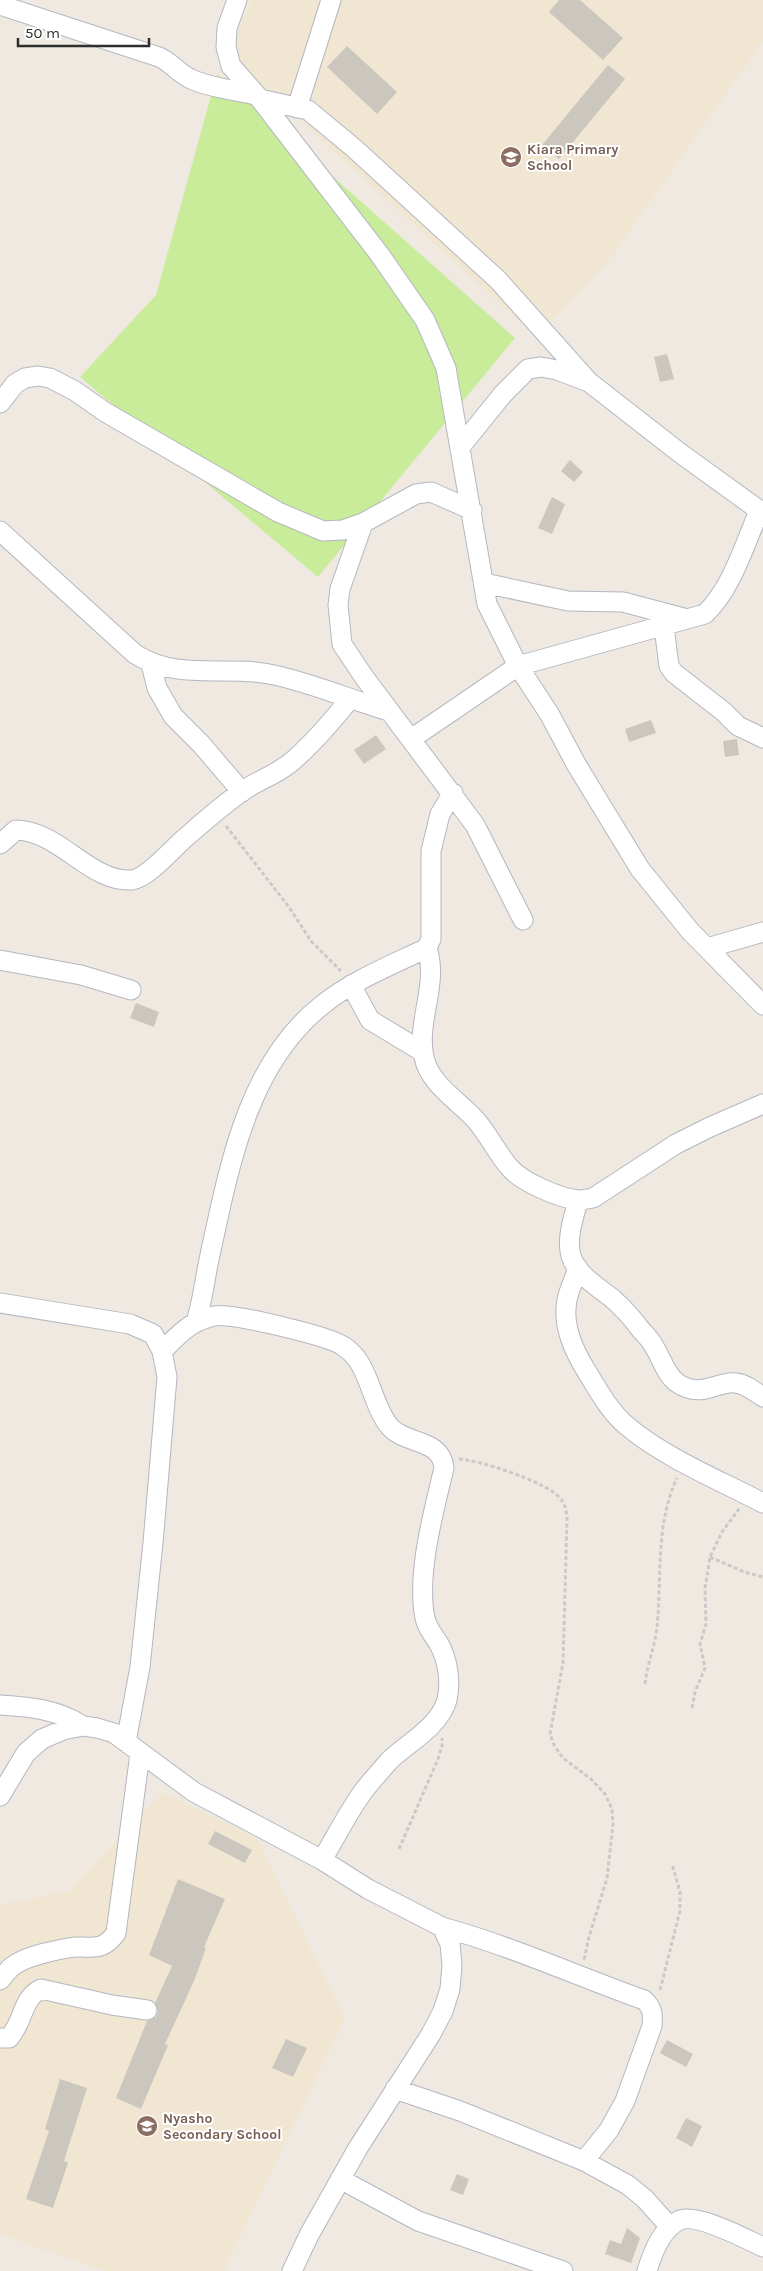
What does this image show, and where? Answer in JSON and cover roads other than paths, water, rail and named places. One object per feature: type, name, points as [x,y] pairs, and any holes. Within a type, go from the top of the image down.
[{"type":"street","points":[[237,0],[227,28],[226,47],[231,66],[258,97],[380,255],[425,320],[446,368],[487,604],[518,666],[550,714],[576,764],[640,869],[690,931],[763,1005]]},
{"type":"street","points":[[297,108],[331,0]]},
{"type":"street","points":[[0,5],[158,57],[195,81],[308,110],[356,149],[498,280],[589,382],[680,453],[761,512],[716,604],[704,614],[664,627],[518,666],[411,739]]},
{"type":"street","points":[[461,446],[503,394],[528,369],[541,367],[557,370],[589,382]]},
{"type":"street","points":[[0,403],[15,384],[24,378],[38,376],[50,378],[75,390],[105,412],[278,512],[323,531],[343,530],[364,523],[416,494],[431,492],[472,510]]},
{"type":"street","points":[[364,523],[340,589],[338,605],[342,644],[364,677],[453,793],[475,825],[523,920]]},
{"type":"street","points":[[0,530],[135,654],[151,664],[177,670],[274,675],[389,710]]},
{"type":"street","points":[[484,583],[568,601],[624,602],[689,619]]},
{"type":"street","points":[[664,627],[669,666],[674,673],[724,712],[738,726],[763,738]]},
{"type":"street","points":[[151,664],[157,688],[173,716],[202,744],[242,792]]},
{"type":"street","points":[[0,844],[16,830],[36,833],[69,851],[86,864],[114,877],[132,880],[143,876],[185,838],[242,792],[294,760],[324,731],[350,699]]},
{"type":"street","points":[[196,1322],[203,1300],[207,1272],[227,1180],[251,1106],[266,1072],[290,1038],[320,1006],[351,985],[427,948],[432,939],[431,851],[440,814],[453,793]]},
{"type":"street","points":[[707,948],[763,932]]},
{"type":"street","points":[[427,948],[432,962],[432,975],[423,1052],[430,1075],[474,1119],[510,1168],[522,1178],[552,1193],[578,1200],[593,1198],[676,1144],[763,1104]]},
{"type":"street","points":[[0,960],[81,975],[131,990]]},
{"type":"street","points":[[351,985],[370,1020],[423,1052]]},
{"type":"street","points":[[578,1200],[569,1242],[571,1257],[578,1268],[598,1289],[621,1308],[642,1330],[655,1348],[661,1365],[678,1383],[691,1389],[708,1389],[723,1384],[736,1383],[763,1397]]},
{"type":"street","points":[[578,1268],[567,1300],[566,1323],[572,1345],[580,1362],[611,1408],[627,1426],[664,1451],[756,1499]]},
{"type":"street","points":[[0,1303],[130,1324],[153,1334],[162,1352],[167,1376],[116,1933],[109,1943],[102,1947],[69,1948],[28,1959],[13,1966],[0,1980]]},
{"type":"street","points":[[162,1352],[184,1330],[196,1322],[224,1316],[280,1327],[342,1345],[357,1359],[383,1417],[392,1428],[437,1451],[443,1457],[444,1468],[423,1576],[423,1590],[425,1618],[447,1662],[446,1700],[442,1710],[418,1738],[390,1760],[364,1790],[322,1860]]},
{"type":"street","points":[[0,1705],[40,1708],[70,1718],[83,1726],[114,1733],[194,1792],[322,1860],[368,1889],[442,1927],[479,1937],[648,2003],[653,2013],[652,2026],[625,2101],[609,2130],[584,2160]]},
{"type":"street","points":[[0,1796],[26,1753],[36,1744],[42,1739],[63,1730],[83,1726]]},
{"type":"street","points":[[292,2271],[309,2235],[340,2179],[431,2034],[450,1989],[452,1965],[450,1944],[442,1927]]},
{"type":"street","points":[[0,2038],[9,2038],[16,2030],[28,1998],[41,1989],[112,2005],[147,2010]]},
{"type":"street","points":[[395,2089],[469,2114],[584,2160],[628,2185],[645,2199],[670,2227]]},
{"type":"street","points":[[340,2179],[418,2221],[563,2271]]},
{"type":"street","points":[[647,2271],[657,2245],[670,2227],[680,2220],[694,2220],[734,2234],[763,2247]]},
{"type":"place","name":"Kiara Primary School","points":[[511,157]]},
{"type":"place","name":"Nyasho Secondary School","points":[[147,2126]]}]
